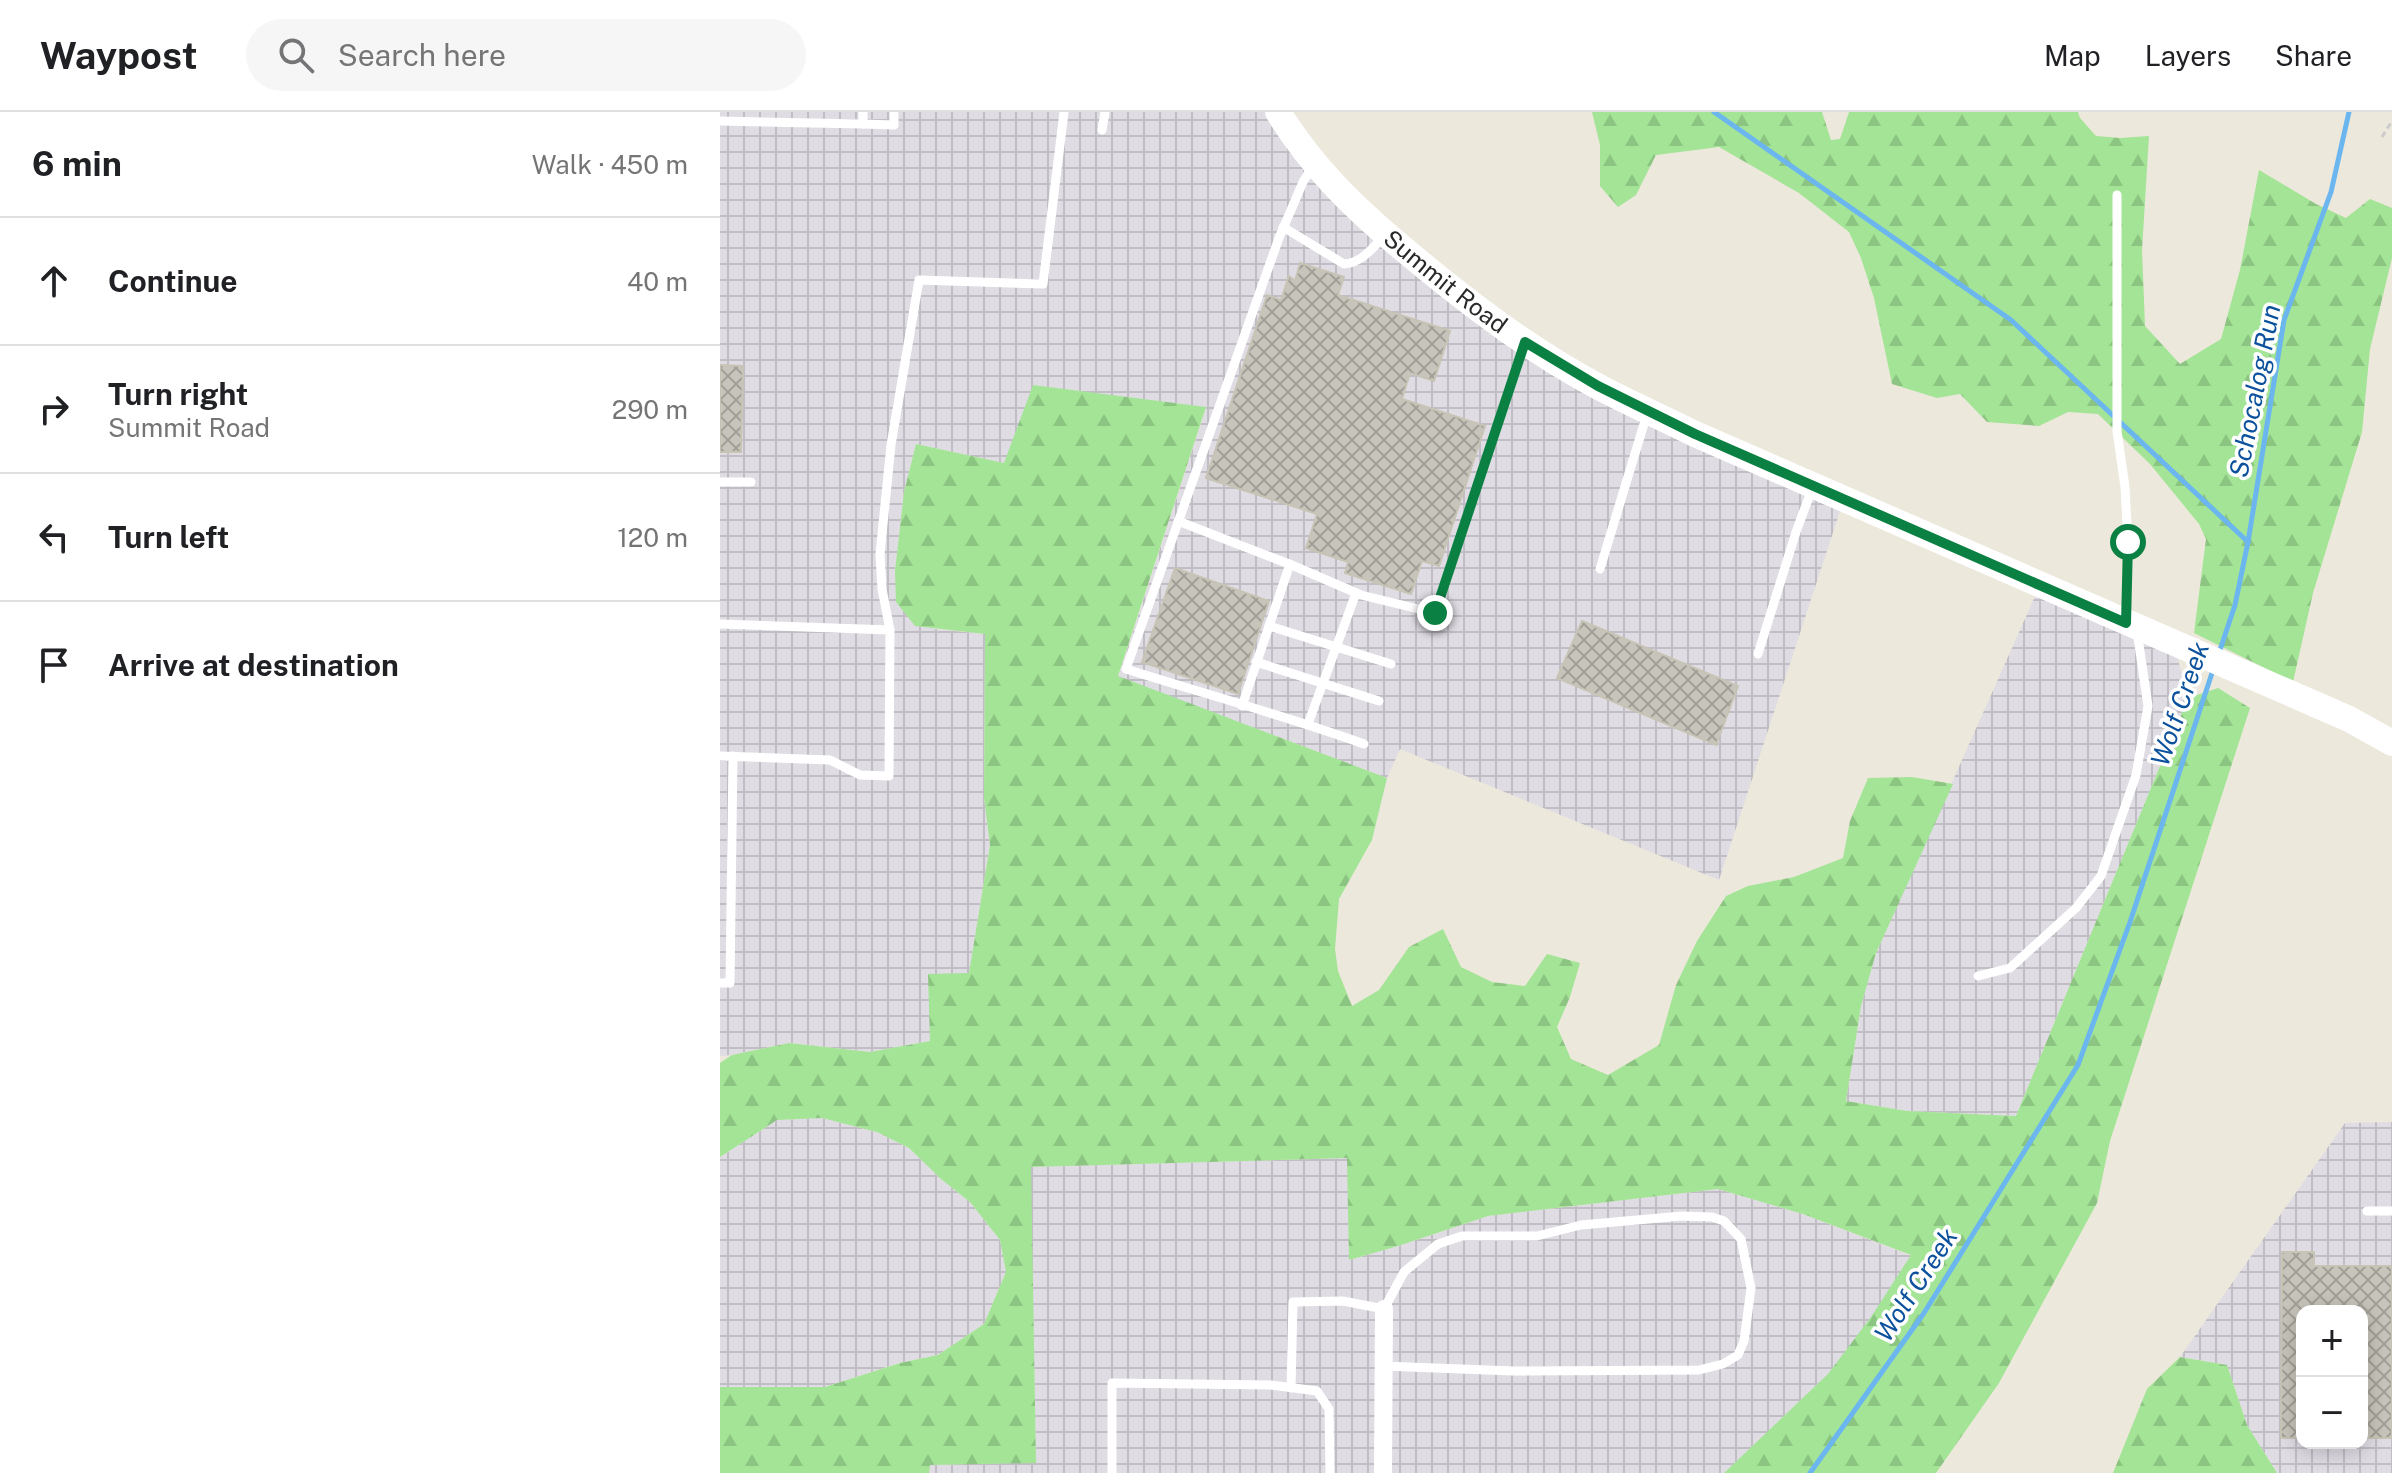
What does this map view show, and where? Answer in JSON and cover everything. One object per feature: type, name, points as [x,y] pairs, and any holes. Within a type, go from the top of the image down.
[{"type":"street","name":"Summit Road","points":[[1278,112],[1299,146],[1344,198],[1386,234],[1467,301],[1525,342],[1598,386],[1814,486],[2349,719],[2392,743]]},
{"type":"street","points":[[1383,1473],[1384,1309]]},
{"type":"lane","points":[[863,112],[863,124]]},
{"type":"lane","points":[[720,121],[776,117],[894,125],[894,112]]},
{"type":"lane","points":[[720,756],[830,760],[860,775],[889,776],[890,630],[882,589],[880,554],[891,445],[919,280],[1043,284],[1064,112]]},
{"type":"lane","points":[[1102,130],[1105,112]]},
{"type":"lane","points":[[1314,164],[1283,227],[1126,669],[1364,744]]},
{"type":"lane","points":[[1978,976],[2010,968],[2076,908],[2101,876],[2136,775],[2148,706],[2131,626],[2125,487],[2117,431],[2117,195]]},
{"type":"lane","points":[[1283,227],[1344,264],[1352,264],[1370,252],[1386,234]]},
{"type":"lane","points":[[1178,521],[1356,593],[1435,613],[1525,342]]},
{"type":"lane","points":[[1600,569],[1648,411]]},
{"type":"lane","points":[[720,482],[751,482]]},
{"type":"lane","points":[[1758,654],[1796,532],[1814,486]]},
{"type":"lane","points":[[1242,706],[1290,564]]},
{"type":"lane","points":[[1308,724],[1356,593]]},
{"type":"lane","points":[[720,624],[890,630]]},
{"type":"lane","points":[[1269,626],[1391,664]]},
{"type":"lane","points":[[1256,662],[1379,701]]},
{"type":"lane","points":[[720,983],[730,983],[725,802],[733,756]]},
{"type":"lane","points":[[2367,1211],[2392,1211]]},
{"type":"lane","points":[[1291,1388],[1293,1302],[1343,1301],[1384,1309],[1404,1272],[1438,1244],[1462,1236],[1537,1236],[1581,1225],[1682,1216],[1712,1217],[1724,1221],[1741,1239],[1751,1288],[1744,1341],[1738,1355],[1723,1364],[1699,1370],[1513,1371],[1383,1366]]},
{"type":"lane","points":[[1112,1473],[1112,1383],[1271,1385],[1317,1391],[1329,1409],[1330,1473]]},
{"type":"path","points":[[2382,137],[2392,121]]},
{"type":"shaded area","points":[[720,112],[1279,112],[1300,147],[1529,345],[1844,499],[1719,880],[1400,749],[1387,778],[1118,677],[1206,408],[1004,463],[916,444],[904,492],[895,571],[935,629],[985,634],[984,798],[990,845],[969,974],[930,1041],[870,1052],[789,1043],[720,1056]]},
{"type":"shaded area","points":[[2040,585],[2174,644],[2188,698],[2016,1116],[1907,1111],[1846,1101],[1861,1006],[1876,953]]},
{"type":"shaded area","points":[[822,1118],[877,1132],[909,1148],[970,1202],[1000,1240],[1006,1272],[984,1324],[938,1355],[899,1363],[825,1387],[720,1387],[720,1157],[777,1120]]},
{"type":"shaded area","points":[[2392,1122],[2392,1473],[2277,1473],[2247,1425],[2227,1365],[2180,1357],[2345,1123]]},
{"type":"shaded area","points":[[1348,1158],[1349,1260],[1488,1216],[1718,1189],[1803,1214],[1912,1256],[1810,1473],[929,1473],[929,1465],[1036,1462],[1030,1167]]},
{"type":"green space","points":[[1592,112],[1822,112],[1831,140],[1840,139],[1849,112],[2078,112],[2096,136],[2149,136],[2142,250],[2145,326],[2180,364],[2221,339],[2240,270],[2259,170],[2346,218],[2370,199],[2392,208],[2392,258],[2370,349],[2362,432],[2313,593],[2293,682],[2194,633],[2206,539],[2199,524],[2150,464],[2098,414],[2068,412],[2039,426],[1987,422],[1960,394],[1937,398],[1892,384],[1874,298],[1849,232],[1799,193],[1719,147],[1656,155],[1636,195],[1618,207],[1600,186],[1600,145]]},
{"type":"green space","points":[[1033,385],[1206,407],[1118,676],[1387,778],[1372,840],[1339,899],[1335,949],[1338,971],[1352,1006],[1379,990],[1409,947],[1443,929],[1461,967],[1492,982],[1525,986],[1547,954],[1580,963],[1557,1027],[1571,1059],[1608,1075],[1659,1045],[1676,985],[1697,941],[1726,896],[1748,886],[1794,877],[1843,858],[1850,821],[1868,778],[1912,777],[1953,784],[1876,953],[1861,1006],[1846,1101],[1907,1111],[2016,1116],[2188,698],[2218,688],[2250,708],[2110,1141],[2097,1203],[1999,1383],[1936,1473],[1724,1473],[1828,1374],[1871,1317],[1911,1255],[1803,1214],[1718,1189],[1488,1216],[1349,1260],[1347,1158],[1031,1167],[1036,1463],[930,1465],[929,1473],[720,1473],[720,1387],[825,1387],[900,1363],[938,1355],[984,1324],[1006,1272],[1000,1240],[970,1202],[909,1148],[877,1132],[822,1118],[777,1120],[720,1157],[720,1063],[732,1055],[789,1043],[870,1052],[930,1041],[928,974],[969,973],[990,845],[984,798],[985,634],[915,626],[896,602],[895,571],[904,492],[916,444],[1004,463]]},
{"type":"green space","points":[[2180,1357],[2227,1365],[2247,1425],[2277,1473],[2113,1473],[2147,1389]]},
{"type":"building","points":[[1300,263],[1344,277],[1338,295],[1450,331],[1434,381],[1410,373],[1402,399],[1485,426],[1439,566],[1422,561],[1411,594],[1345,573],[1348,562],[1306,548],[1317,514],[1206,478],[1267,295],[1281,300],[1289,276],[1295,281]]},
{"type":"building","points":[[720,365],[743,366],[741,452],[720,452]]},
{"type":"building","points":[[1175,568],[1269,601],[1238,694],[1142,662]]},
{"type":"building","points":[[1582,621],[1738,686],[1716,745],[1557,678]]},
{"type":"building","points":[[2282,1252],[2314,1252],[2314,1266],[2392,1266],[2392,1438],[2368,1438],[2368,1305],[2296,1305],[2296,1438],[2281,1438]]},
{"type":"waterway","name":"Wolf Creek","points":[[1714,112],[2011,320],[2248,542],[2235,605],[2219,653]]},
{"type":"waterway","name":"Schocalog Run","points":[[2248,542],[2284,320],[2331,192],[2349,112]]},
{"type":"waterway","name":"Wolf Creek","points":[[1810,1473],[1924,1313],[2078,1065],[2130,922],[2213,670]]},
{"type":"route","points":[[1435,613],[1525,342],[1598,386],[1695,434],[2126,623],[2128,542]]}]
